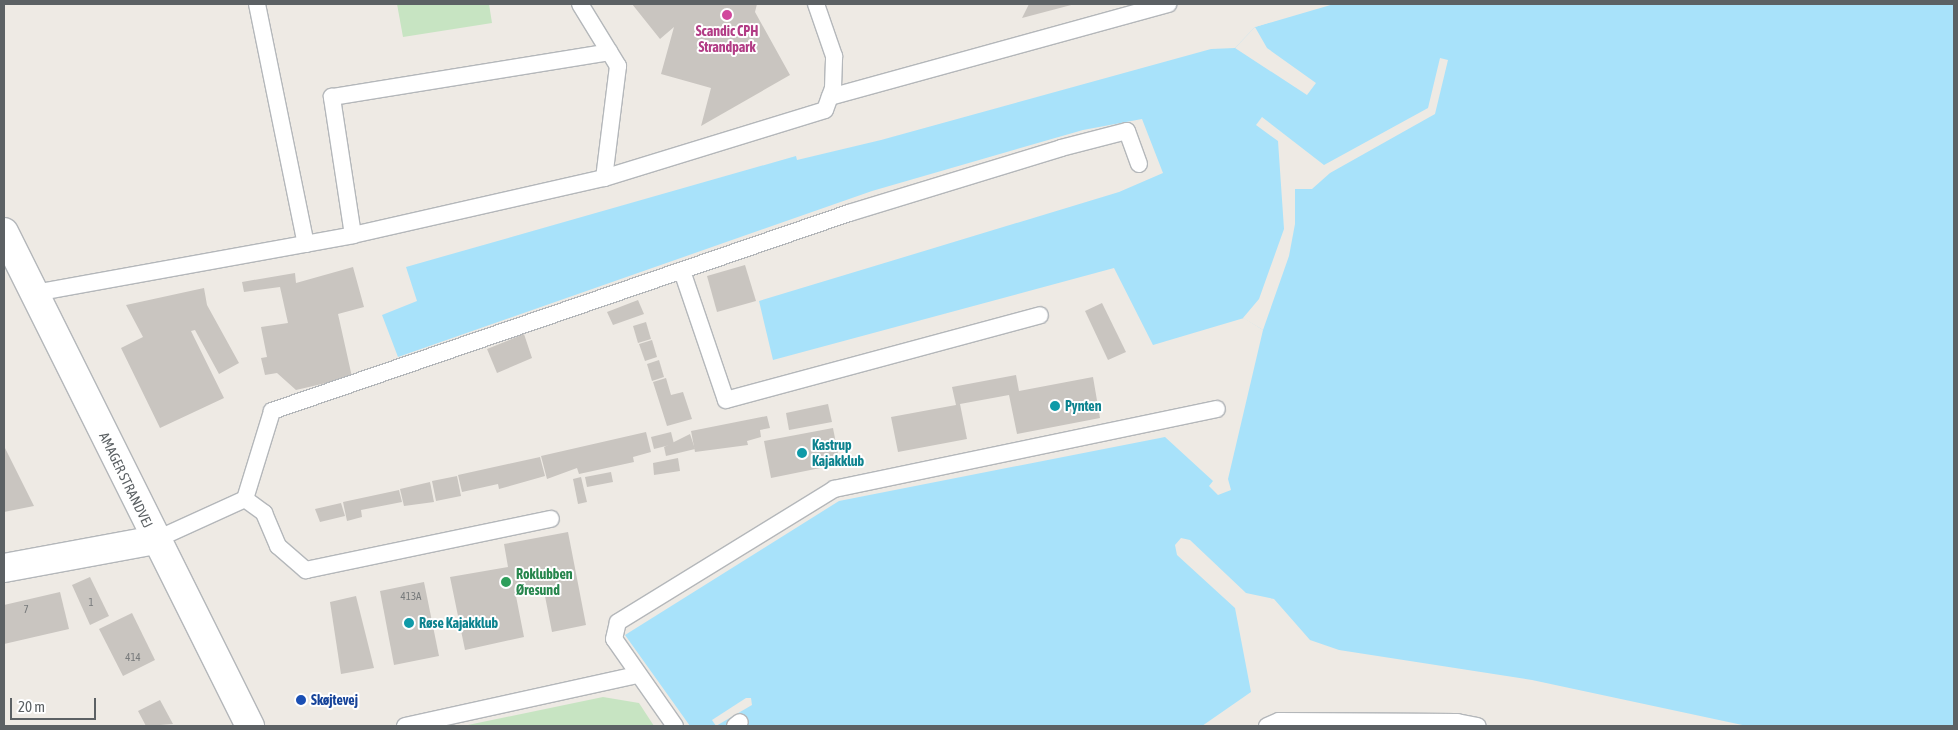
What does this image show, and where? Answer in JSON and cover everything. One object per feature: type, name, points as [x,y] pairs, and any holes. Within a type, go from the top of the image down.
[{"type":"street","name":"AMAGER STRANDVEJ","points":[[4,232],[155,540],[250,726]]},
{"type":"street","points":[[4,568],[155,540]]},
{"type":"lane","points":[[257,4],[306,244]]},
{"type":"lane","points":[[580,4],[618,66],[604,178]]},
{"type":"lane","points":[[35,293],[353,235],[604,178],[825,110],[830,97],[834,56],[816,4]]},
{"type":"lane","points":[[830,97],[1168,4]]},
{"type":"lane","points":[[353,235],[332,97],[609,52]]},
{"type":"lane","points":[[155,540],[245,499],[272,411],[849,213],[1127,131],[1139,164]]},
{"type":"lane","points":[[682,271],[726,400],[1040,315]]},
{"type":"lane","points":[[675,726],[637,675],[614,639],[618,622],[834,489],[1218,409]]},
{"type":"lane","points":[[245,499],[264,513],[278,546],[306,570],[551,519]]},
{"type":"lane","points":[[405,726],[637,675]]},
{"type":"lane","points":[[1267,726],[1288,721],[1457,722],[1478,726]]},
{"type":"green space","points":[[397,4],[489,4],[492,23],[403,37]]},
{"type":"green space","points":[[603,697],[639,703],[654,726],[463,726]]},
{"type":"water","points":[[1328,4],[1954,4],[1954,726],[1747,726],[1532,680],[1339,650],[1310,640],[1274,599],[1246,593],[1190,540],[1181,538],[1175,545],[1177,555],[1235,608],[1251,692],[1202,726],[690,726],[625,635],[839,501],[1165,437],[1213,481],[1209,486],[1218,495],[1231,490],[1228,479],[1263,330],[1244,318],[1153,345],[1114,268],[773,360],[759,301],[1119,192],[1163,173],[1142,119],[1083,130],[872,191],[398,357],[382,315],[417,301],[406,267],[796,156],[797,160],[881,140],[1211,49],[1235,48],[1255,27]]},
{"type":"pier","points":[[1320,4],[1334,4],[1255,27],[1260,23]]},
{"type":"pier","points":[[1255,27],[1267,48],[1316,83],[1307,95],[1235,48]]},
{"type":"pier","points":[[1440,58],[1448,60],[1435,114],[1330,173],[1312,189],[1295,189],[1295,224],[1289,256],[1263,330],[1243,318],[1259,299],[1284,229],[1278,141],[1256,125],[1262,117],[1324,165],[1428,108]]},
{"type":"pier","points":[[746,698],[751,698],[752,705],[716,726],[712,720]]},
{"type":"building","points":[[632,4],[757,4],[755,12],[790,75],[701,126],[711,88],[661,74],[674,27],[660,39]]},
{"type":"building","points":[[1029,4],[1075,4],[1022,18]]},
{"type":"building","points":[[745,265],[756,301],[717,312],[707,276]]},
{"type":"building","points":[[353,267],[364,307],[338,314],[352,377],[296,390],[277,373],[265,375],[261,358],[267,357],[261,327],[288,323],[280,287],[244,292],[242,282],[295,273],[296,283]]},
{"type":"building","points":[[204,288],[207,305],[239,363],[219,374],[195,330],[191,331],[224,398],[160,428],[121,348],[143,337],[126,305]]},
{"type":"building","points":[[638,300],[644,314],[613,325],[607,312]]},
{"type":"building","points":[[1102,303],[1126,352],[1108,360],[1085,311]]},
{"type":"building","points":[[646,322],[651,339],[638,343],[633,326]]},
{"type":"building","points":[[524,334],[532,358],[497,373],[487,349]]},
{"type":"building","points":[[652,340],[657,357],[645,361],[639,344]]},
{"type":"building","points":[[659,360],[664,377],[652,381],[647,364]]},
{"type":"building","points":[[1016,375],[1019,391],[1093,377],[1100,418],[1017,434],[1009,395],[960,404],[967,439],[898,452],[891,417],[956,405],[952,387]]},
{"type":"building","points":[[666,378],[671,395],[683,392],[692,419],[667,426],[653,382]]},
{"type":"building","points":[[828,404],[832,422],[789,430],[786,413]]},
{"type":"building","points":[[767,416],[770,428],[760,430],[761,437],[747,441],[748,445],[695,452],[691,431]]},
{"type":"building","name":"Kastrup Kajakklub","points":[[833,428],[840,464],[771,478],[764,441]]},
{"type":"building","points":[[646,432],[651,452],[633,457],[634,462],[579,474],[577,468],[547,479],[541,456]]},
{"type":"building","points":[[671,432],[674,444],[654,449],[651,437]]},
{"type":"building","points":[[690,434],[695,449],[666,456],[664,447]]},
{"type":"building","points":[[4,446],[34,506],[4,512]]},
{"type":"building","points":[[540,457],[545,476],[499,489],[498,484],[462,492],[458,475]]},
{"type":"building","points":[[678,458],[680,471],[654,475],[653,463]]},
{"type":"building","points":[[611,472],[613,482],[587,487],[585,477]]},
{"type":"building","points":[[457,476],[461,496],[436,501],[432,481]]},
{"type":"building","points":[[581,477],[587,502],[578,504],[573,479]]},
{"type":"building","points":[[430,482],[434,502],[404,506],[400,489]]},
{"type":"building","points":[[399,490],[402,502],[361,510],[362,517],[347,521],[343,502]]},
{"type":"building","points":[[341,503],[345,516],[320,522],[315,509]]},
{"type":"building","points":[[568,532],[586,625],[552,632],[543,586],[515,591],[524,637],[465,650],[450,577],[508,567],[504,544]]},
{"type":"building","points":[[90,577],[109,616],[90,625],[72,585]]},
{"type":"building","name":"Røse Kajakklub","points":[[424,582],[439,656],[394,665],[380,591]]},
{"type":"building","points":[[60,592],[69,629],[4,644],[4,605]]},
{"type":"building","points":[[356,596],[374,668],[341,674],[330,602]]},
{"type":"building","points":[[132,613],[155,660],[123,676],[99,629]]},
{"type":"building","points":[[160,700],[173,724],[146,726],[138,711]]},
{"type":"place","name":"Scandic CPH Strandpark","points":[[727,15]]},
{"type":"place","name":"Pynten","points":[[1055,406]]},
{"type":"place","name":"Kastrup Kajakklub","points":[[802,453]]},
{"type":"place","name":"Roklubben Øresund","points":[[506,582]]},
{"type":"place","name":"Røse Kajakklub","points":[[409,623]]},
{"type":"place","name":"Skøjtevej","points":[[301,700]]}]
